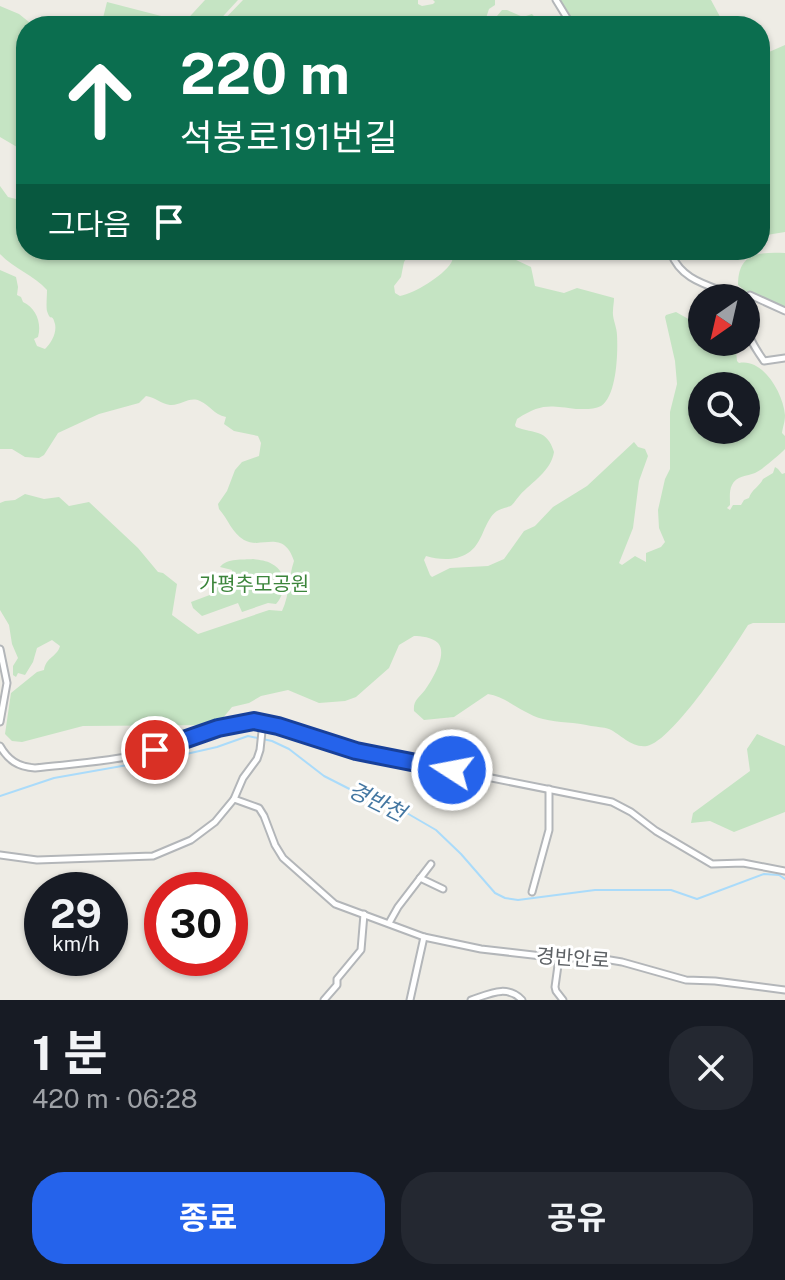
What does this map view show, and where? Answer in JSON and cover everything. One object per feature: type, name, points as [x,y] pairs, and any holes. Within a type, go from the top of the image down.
[{"type":"street","points":[[674,260],[690,277],[703,284]]},
{"type":"street","points":[[760,303],[785,311]]},
{"type":"street","points":[[760,355],[764,361],[785,358]]},
{"type":"street","points":[[0,649],[7,683],[0,722]]},
{"type":"street","points":[[0,746],[4,754],[18,765],[35,768],[141,754],[245,722],[294,730],[366,753],[600,798],[618,804],[712,864],[743,863],[785,871]]},
{"type":"street","points":[[0,855],[37,860],[153,856],[191,840],[215,822],[234,799],[243,778],[257,759],[262,725]]},
{"type":"street","points":[[532,892],[549,830],[549,789]]},
{"type":"street","name":"경반안로","points":[[234,799],[259,808],[275,845],[288,863],[335,904],[424,937],[481,949],[559,958],[614,960],[686,980],[785,990]]},
{"type":"street","points":[[389,923],[431,864]]},
{"type":"street","points":[[420,878],[443,889]]},
{"type":"street","points":[[324,1000],[361,950],[364,914]]},
{"type":"street","points":[[410,1000],[424,937]]},
{"type":"street","points":[[559,958],[555,987],[563,1000]]},
{"type":"street","points":[[471,1000],[505,990],[522,1000]]},
{"type":"green space","points":[[205,0],[238,0],[223,16],[190,16]]},
{"type":"green space","points":[[243,0],[418,0],[422,6],[433,4],[433,0],[495,0],[487,16],[228,16]]},
{"type":"green space","points":[[559,0],[711,0],[720,16],[569,16]]},
{"type":"green space","points":[[107,2],[161,16],[104,16]]},
{"type":"green space","points":[[0,6],[22,16],[16,16],[16,146],[0,137]]},
{"type":"green space","points":[[502,10],[507,10],[521,16],[497,16]]},
{"type":"green space","points":[[785,45],[785,232],[770,234],[770,52]]},
{"type":"green space","points":[[0,186],[8,197],[16,199],[16,260],[405,260],[401,277],[394,286],[395,293],[400,296],[421,288],[442,273],[452,260],[516,260],[531,267],[535,286],[564,293],[577,288],[614,298],[617,362],[606,401],[592,409],[540,408],[517,419],[516,427],[548,439],[554,452],[549,465],[512,505],[494,514],[476,546],[468,553],[447,559],[426,556],[424,560],[432,577],[450,568],[488,566],[504,559],[524,531],[535,526],[553,507],[587,486],[634,442],[645,449],[648,456],[639,481],[633,528],[619,563],[622,565],[635,556],[646,562],[646,553],[661,547],[665,542],[659,528],[658,510],[670,469],[670,412],[677,384],[665,317],[676,312],[688,319],[688,356],[736,356],[739,363],[748,363],[764,371],[780,397],[785,415],[782,433],[785,449],[758,471],[734,482],[727,508],[730,510],[733,505],[741,505],[763,479],[773,473],[775,467],[782,474],[785,473],[785,623],[748,625],[686,712],[672,728],[647,746],[631,743],[607,728],[536,717],[502,698],[488,694],[454,717],[424,720],[414,711],[414,704],[435,674],[441,648],[433,639],[414,636],[399,645],[389,668],[356,697],[345,701],[319,703],[288,690],[232,707],[217,725],[83,726],[22,742],[12,741],[5,734],[11,693],[44,670],[60,646],[52,640],[37,648],[25,675],[13,675],[13,666],[18,658],[9,625],[0,610],[0,503],[25,494],[44,499],[59,497],[69,506],[89,502],[138,548],[158,572],[177,584],[172,615],[198,634],[269,610],[282,611],[294,561],[284,545],[278,542],[244,540],[236,534],[219,509],[218,504],[235,470],[242,462],[259,456],[261,443],[258,436],[234,431],[224,424],[226,417],[200,401],[170,405],[146,396],[139,403],[99,414],[58,433],[39,458],[25,457],[12,449],[0,449],[0,270],[16,277],[17,295],[37,316],[39,332],[34,339],[37,346],[45,349],[53,338],[55,327],[47,311],[47,290],[0,254]]},
{"type":"green space","points":[[770,253],[785,253],[785,310],[760,299],[760,284],[738,284],[742,266],[747,260],[770,260]]},
{"type":"green space","name":"가평추모공원","points":[[253,559],[270,563],[281,572],[284,583],[276,604],[268,603],[242,612],[238,603],[202,616],[193,608],[191,602],[215,593],[218,585],[232,588],[232,570],[220,567],[223,564]]},
{"type":"green space","points":[[757,734],[785,746],[785,812],[734,832],[710,821],[691,823],[693,813],[750,771],[747,749]]},
{"type":"waterway","name":"경반천","points":[[0,796],[54,778],[173,757],[248,736],[272,741],[289,749],[324,776],[375,802],[405,812],[436,830],[495,893],[505,898],[518,900],[595,890],[671,890],[697,899],[764,874],[779,875],[785,879]]},
{"type":"route","points":[[155,750],[218,728],[254,721],[356,751],[452,770]]}]
